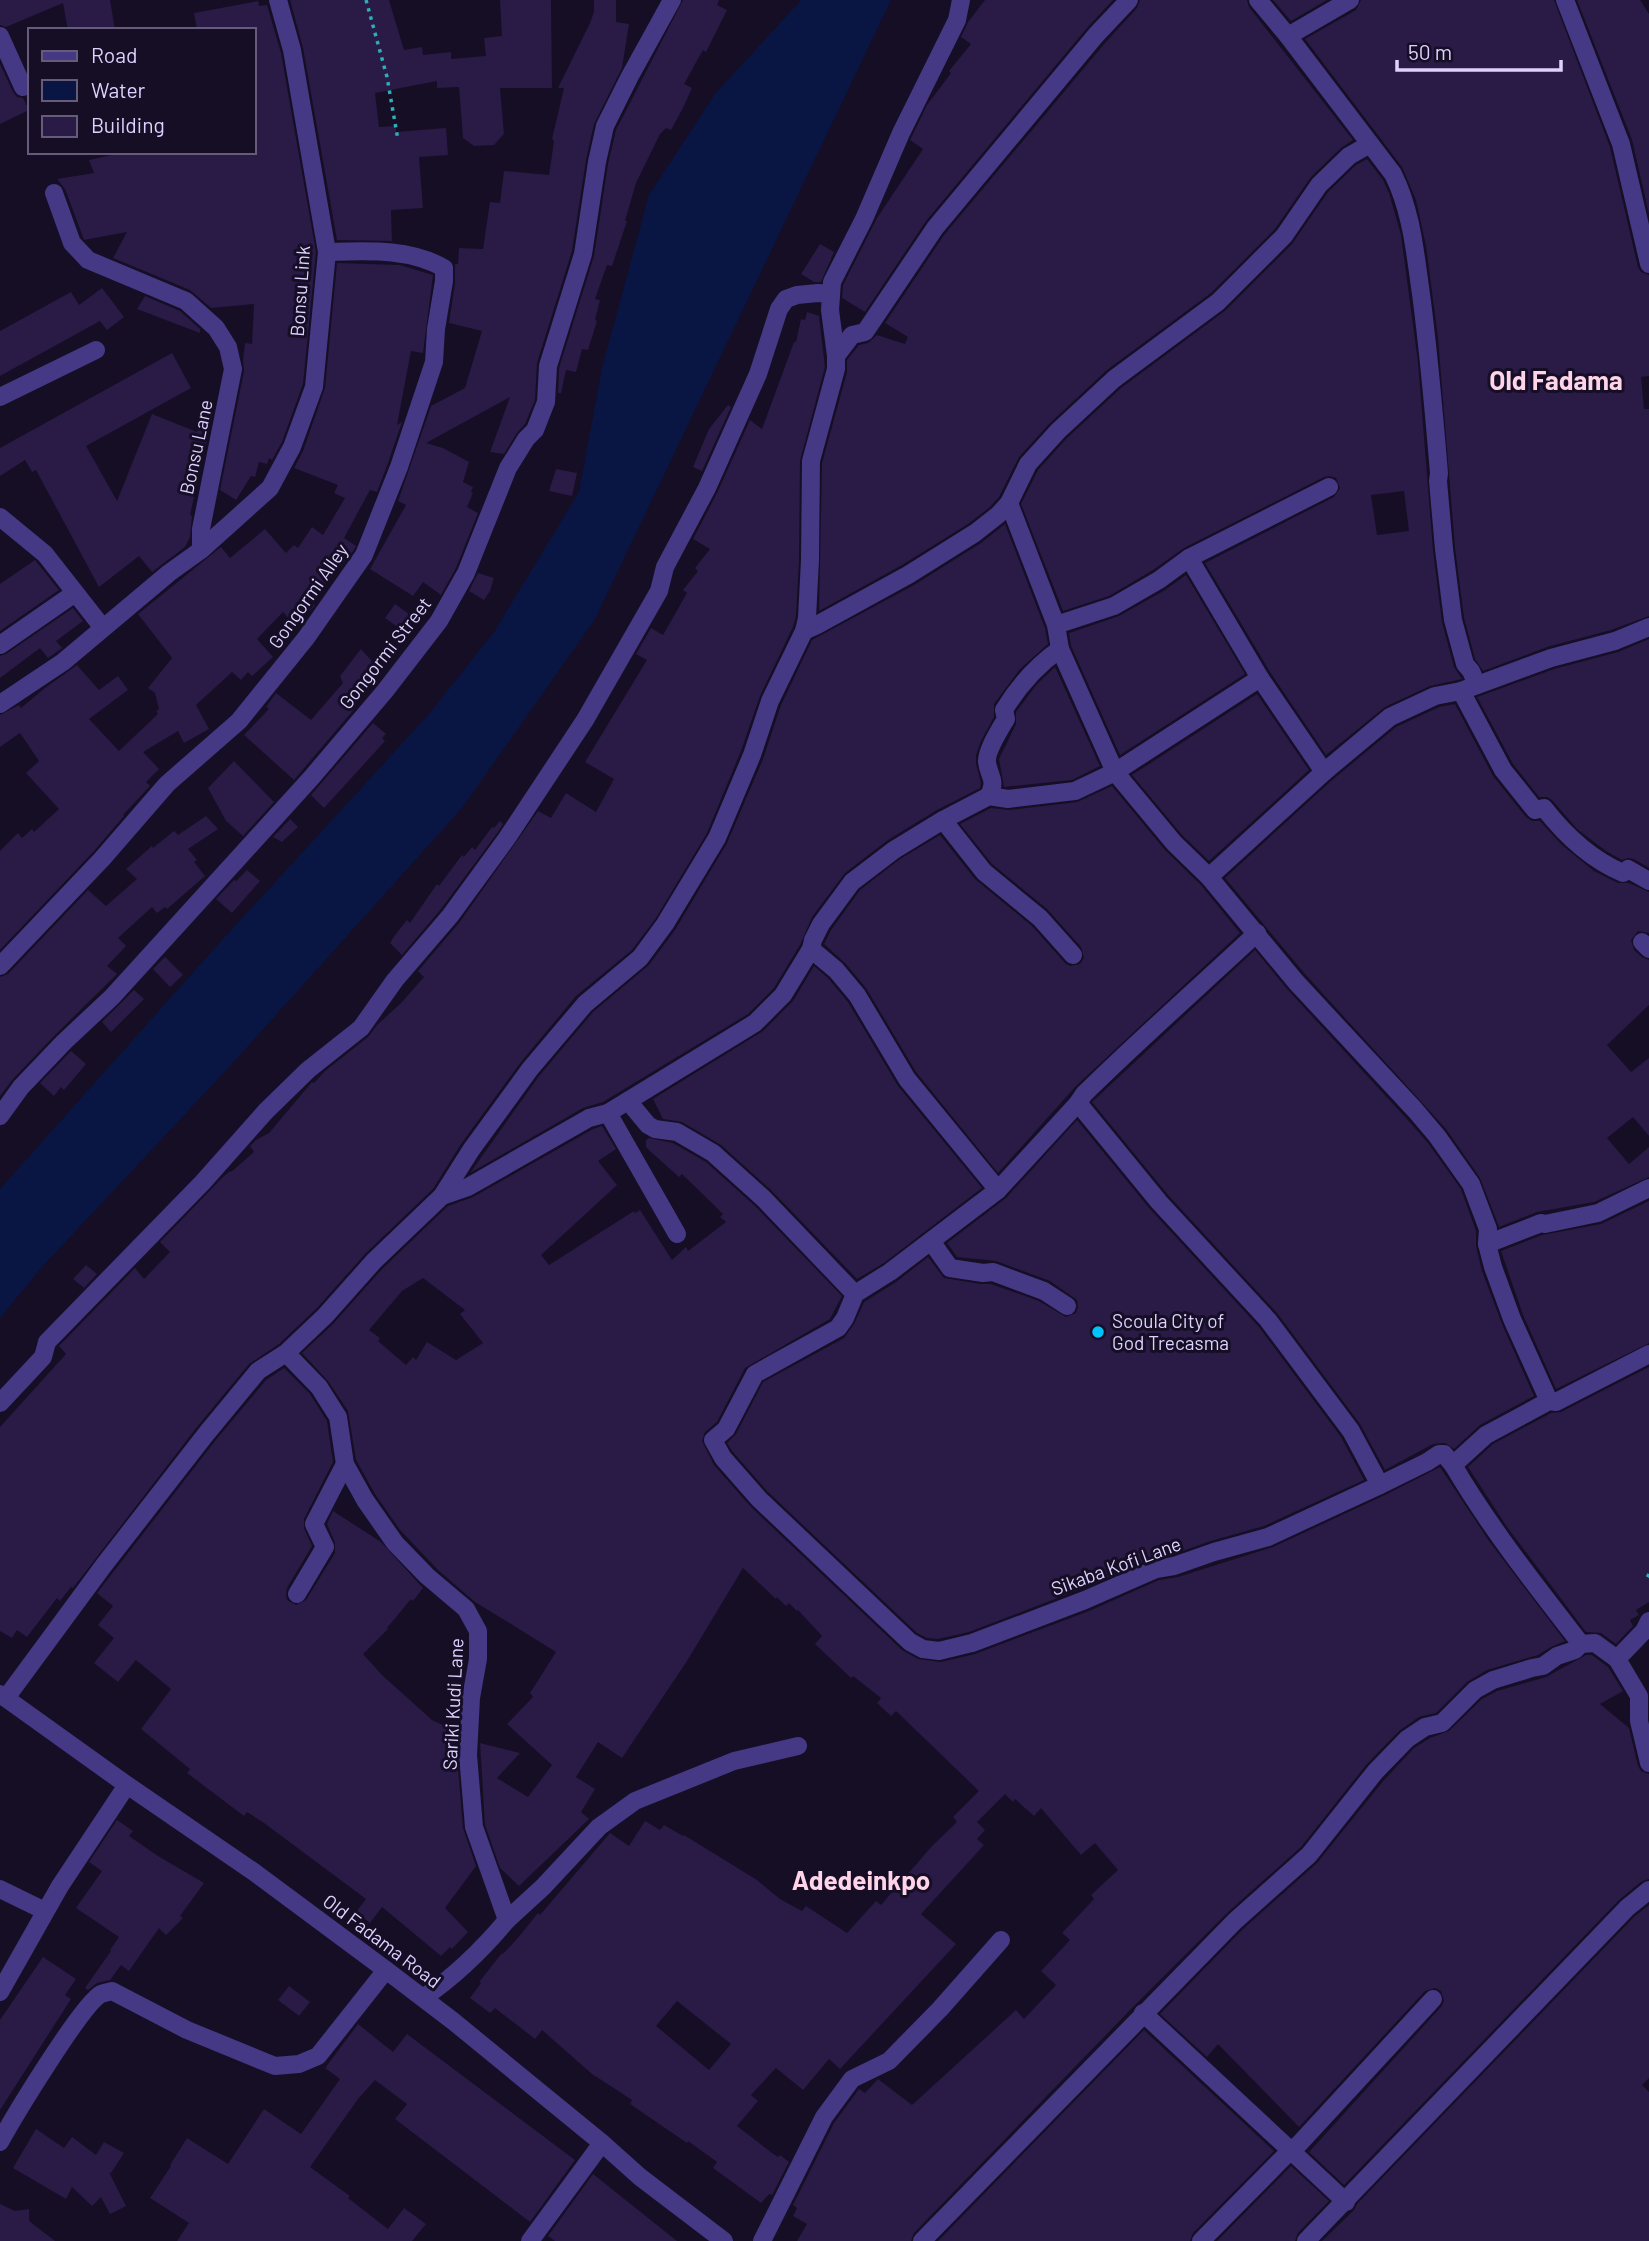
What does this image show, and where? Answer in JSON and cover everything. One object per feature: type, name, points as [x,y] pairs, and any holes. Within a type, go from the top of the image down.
[{"type":"street","name":"Bonsu Link","points":[[201,550],[270,488],[292,447],[314,387],[327,252],[292,50],[278,0]]},
{"type":"street","name":"Gongormi Street","points":[[0,1116],[20,1087],[112,997],[303,787],[439,621],[466,573],[508,468],[535,429],[547,402],[548,366],[583,254],[597,162],[606,126],[629,76],[672,0]]},
{"type":"street","points":[[3,1696],[205,1434],[258,1371],[286,1353],[374,1261],[442,1196],[471,1150],[530,1069],[585,1004],[640,958],[665,924],[717,838],[752,755],[770,701],[804,631],[807,618],[811,461],[836,369],[830,310],[832,282],[957,20],[961,0]]},
{"type":"street","points":[[836,356],[852,335],[865,332],[935,229],[981,171],[1129,0]]},
{"type":"street","points":[[1258,0],[1289,36],[1393,174],[1403,193],[1412,225],[1433,401],[1446,570],[1453,620],[1465,664],[1471,671],[1469,688],[1503,770],[1535,810],[1544,808],[1564,834],[1585,851],[1616,870],[1623,873],[1628,870],[1649,881]]},
{"type":"street","points":[[1289,36],[1350,0]]},
{"type":"street","points":[[1565,0],[1622,144],[1649,264]]},
{"type":"street","points":[[0,36],[23,87]]},
{"type":"street","points":[[804,631],[908,575],[975,533],[998,515],[1009,503],[1028,464],[1058,431],[1114,379],[1218,302],[1284,236],[1319,186],[1349,156],[1370,144]]},
{"type":"street","name":"Bonsu Lane","points":[[54,193],[72,243],[88,260],[186,301],[216,327],[228,347],[233,369],[201,529],[201,550]]},
{"type":"street","name":"Gongormi Alley","points":[[0,966],[102,859],[167,784],[239,721],[306,638],[364,555],[399,467],[434,362],[444,281],[443,268],[431,261],[382,250],[327,252]]},
{"type":"street","points":[[0,1402],[43,1357],[47,1342],[202,1182],[266,1111],[308,1070],[361,1028],[395,980],[450,916],[507,838],[585,720],[659,591],[665,567],[707,488],[758,374],[779,309],[786,299],[797,295],[831,294]]},
{"type":"street","points":[[0,397],[96,350]]},
{"type":"street","points":[[1056,625],[1114,606],[1159,580],[1189,558],[1329,487]]},
{"type":"street","points":[[1009,503],[1056,625],[1060,649],[1115,772],[1174,843],[1209,877],[1296,982],[1437,1136],[1471,1184],[1488,1229],[1486,1244],[1512,1319],[1549,1401]]},
{"type":"street","points":[[1,520],[45,554],[103,628]]},
{"type":"street","points":[[0,704],[63,662],[169,573],[201,550]]},
{"type":"street","points":[[1189,558],[1260,678],[1324,772]]},
{"type":"street","points":[[0,645],[75,593]]},
{"type":"street","points":[[1209,877],[1324,772],[1390,717],[1435,696],[1469,688],[1551,658],[1615,641],[1649,627]]},
{"type":"street","points":[[989,796],[994,785],[986,758],[1006,719],[1004,710],[1017,688],[1042,662],[1060,649]]},
{"type":"street","points":[[442,1196],[468,1187],[589,1118],[608,1113],[755,1023],[783,995],[811,949],[821,924],[852,882],[894,850],[989,796],[1008,799],[1076,791],[1115,772],[1260,678]]},
{"type":"street","points":[[943,820],[984,872],[1040,918],[1073,955]]},
{"type":"street","points":[[628,1101],[648,1125],[655,1129],[677,1132],[713,1153],[763,1198],[855,1294],[890,1272],[998,1190],[1084,1094],[1132,1046],[1175,1010],[1257,933]]},
{"type":"street","points":[[811,949],[836,970],[857,995],[907,1079],[998,1190]]},
{"type":"street","points":[[1078,1103],[1159,1202],[1268,1320],[1352,1431],[1380,1485]]},
{"type":"street","points":[[608,1113],[677,1234]]},
{"type":"street","points":[[1486,1244],[1541,1223],[1598,1213],[1649,1188]]},
{"type":"street","points":[[931,1241],[950,1268],[993,1272],[1044,1291],[1066,1306]]},
{"type":"street","name":"Sikaba Kofi Lane","points":[[855,1294],[838,1328],[755,1374],[726,1429],[713,1440],[723,1458],[759,1499],[910,1642],[923,1649],[939,1651],[972,1643],[1085,1600],[1156,1569],[1268,1537],[1380,1485],[1439,1454],[1444,1454],[1452,1465]]},
{"type":"street","name":"Sariki Kudi Lane","points":[[286,1353],[319,1387],[338,1417],[345,1464],[365,1500],[395,1543],[427,1576],[466,1609],[478,1630],[478,1658],[471,1698],[468,1755],[474,1827],[508,1920]]},
{"type":"street","points":[[1581,1644],[1505,1544],[1452,1465],[1486,1435],[1549,1401],[1556,1402],[1649,1354]]},
{"type":"street","points":[[297,1594],[325,1547],[314,1524],[345,1464]]},
{"type":"street","points":[[1617,1659],[1644,1631],[1649,1621]]},
{"type":"street","points":[[922,2241],[1235,1921],[1309,1855],[1376,1772],[1407,1739],[1425,1727],[1442,1723],[1475,1690],[1493,1680],[1543,1666],[1557,1656],[1575,1650],[1581,1644],[1595,1643],[1617,1659],[1639,1696],[1639,1721],[1649,1763]]},
{"type":"street","name":"Old Fadama Road","points":[[3,1696],[254,1872],[386,1970],[602,2143],[699,2234],[724,2241]]},
{"type":"street","points":[[423,1998],[447,1981],[482,1949],[599,1828],[635,1801],[734,1761],[798,1746]]},
{"type":"street","points":[[0,1993],[45,1911],[127,1785]]},
{"type":"street","points":[[0,1889],[45,1911]]},
{"type":"street","points":[[1306,2241],[1627,1908],[1649,1890]]},
{"type":"street","points":[[762,2241],[824,2117],[852,2079],[889,2061],[940,2009],[1001,1940]]},
{"type":"street","points":[[0,2142],[11,2121],[83,2013],[100,1994],[112,1991],[187,2030],[275,2066],[299,2064],[318,2056],[386,1970]]},
{"type":"street","points":[[1201,2241],[1292,2150],[1433,1999]]},
{"type":"street","points":[[1143,2013],[1346,2202]]},
{"type":"street","points":[[530,2241],[602,2143]]},
{"type":"path","points":[[366,0],[387,77],[398,140]]},
{"type":"path","points":[[1649,1574],[1649,1581]]},
{"type":"water","points":[[801,0],[891,0],[595,619],[462,808],[231,1065],[42,1267],[0,1318],[0,1189],[429,714],[494,632],[579,492],[602,368],[649,195],[715,94]]},
{"type":"building","points":[[0,0],[110,0],[115,28],[68,28],[63,3],[6,27],[0,25]]},
{"type":"building","points":[[290,0],[389,0],[404,50],[422,47],[423,55],[451,52],[451,59],[486,56],[484,38],[502,36],[500,0],[551,0],[552,88],[500,88],[504,134],[494,145],[474,146],[463,138],[459,87],[437,88],[437,81],[375,93],[379,127],[396,126],[396,132],[446,128],[448,155],[419,157],[423,208],[391,210],[392,241],[337,240],[303,48]]},
{"type":"building","points":[[594,0],[616,0],[616,22],[629,24],[622,68],[594,124],[572,251],[537,363],[535,400],[525,424],[504,454],[490,452],[510,397],[426,443],[443,448],[469,462],[463,482],[473,487],[473,493],[467,507],[478,513],[456,568],[441,595],[423,582],[413,596],[370,569],[406,505],[398,501],[431,406],[465,388],[482,331],[449,323],[459,248],[483,249],[490,202],[500,203],[504,171],[549,175],[554,141],[552,139],[564,88],[558,88],[590,23]]},
{"type":"building","points":[[683,0],[719,0],[717,5],[727,10],[706,52],[703,50],[684,84],[692,88],[683,108],[671,130],[666,128],[660,134],[636,183],[612,266],[607,265],[595,299],[600,300],[588,350],[582,349],[576,372],[566,370],[561,393],[558,393],[559,368],[594,256],[616,130]]},
{"type":"building","points":[[985,0],[1113,0],[926,221],[865,312],[842,298],[843,285],[877,218],[923,149],[910,140],[927,105],[971,44],[961,37],[968,22]]},
{"type":"building","points":[[1140,0],[1247,0],[1249,7],[1353,140],[1311,177],[1275,229],[1211,293],[1107,370],[1050,423],[1019,457],[999,497],[990,507],[902,565],[819,611],[822,463],[847,372],[847,360],[859,345],[868,343],[877,335],[905,344],[908,337],[885,323],[944,235],[1137,8]]},
{"type":"building","points":[[1273,0],[1327,0],[1291,21]]},
{"type":"building","points":[[1361,0],[1554,0],[1610,147],[1638,267],[1641,272],[1649,275],[1649,376],[1641,377],[1644,409],[1649,409],[1649,616],[1611,630],[1547,647],[1483,671],[1475,659],[1464,618],[1455,548],[1438,338],[1426,246],[1416,200],[1402,167],[1305,39],[1356,10]]},
{"type":"building","points":[[1577,0],[1640,0],[1649,14],[1649,214],[1632,140]]},
{"type":"building","points":[[258,1],[259,6],[267,5],[281,53],[316,252],[303,384],[282,442],[272,460],[269,458],[267,464],[259,462],[255,477],[251,476],[236,500],[220,490],[244,371],[245,343],[252,344],[254,304],[211,308],[190,290],[113,258],[127,232],[84,240],[65,189],[57,179],[94,173],[89,160],[116,154],[256,154],[256,28],[197,28],[194,13]]},
{"type":"building","points":[[0,64],[13,92],[17,97],[23,98],[28,110],[0,124]]},
{"type":"building","points":[[1367,159],[1383,180],[1401,235],[1418,362],[1433,550],[1442,622],[1454,667],[1462,679],[1430,686],[1385,707],[1326,755],[1270,672],[1205,563],[1334,497],[1340,488],[1336,478],[1324,477],[1184,548],[1109,596],[1063,611],[1021,504],[1038,470],[1066,439],[1121,388],[1226,310],[1292,244],[1328,192],[1356,165]],"holes":[[[1404,491],[1409,531],[1377,535],[1371,495]]]},
{"type":"building","points":[[820,244],[834,252],[821,282],[814,282],[801,274]]},
{"type":"building","points":[[337,263],[400,265],[433,275],[423,353],[411,351],[397,425],[402,422],[377,492],[370,490],[344,538],[356,546],[311,601],[315,606],[294,624],[283,612],[257,639],[273,657],[252,676],[248,672],[241,680],[232,672],[196,705],[209,729],[184,743],[178,731],[143,752],[159,769],[146,782],[150,786],[94,851],[0,950],[0,851],[18,833],[22,838],[32,829],[34,832],[59,809],[26,773],[39,761],[20,733],[0,747],[0,715],[19,705],[21,708],[77,665],[99,690],[118,676],[128,690],[89,719],[119,751],[158,714],[155,693],[148,688],[172,658],[138,614],[221,547],[230,558],[265,529],[286,553],[294,545],[298,548],[312,527],[323,535],[345,498],[334,493],[338,485],[294,468],[303,451],[325,388]]},
{"type":"building","points":[[102,288],[124,317],[107,330],[100,321],[0,376],[0,331],[71,292],[79,305]]},
{"type":"building","points":[[145,296],[180,311],[200,329],[200,333],[137,309]]},
{"type":"building","points":[[807,312],[819,316],[825,367],[800,461],[796,616],[760,696],[741,751],[707,833],[656,918],[632,950],[576,996],[521,1062],[461,1144],[433,1189],[366,1253],[317,1308],[279,1344],[249,1364],[73,1588],[71,1587],[60,1601],[57,1598],[27,1637],[17,1630],[12,1638],[0,1631],[0,1427],[66,1354],[59,1346],[135,1268],[144,1279],[170,1252],[160,1242],[223,1177],[254,1152],[250,1146],[269,1133],[312,1082],[368,1037],[424,977],[418,971],[459,923],[538,811],[551,818],[566,793],[596,812],[614,779],[585,762],[647,660],[636,654],[651,628],[663,635],[687,593],[683,590],[698,571],[695,568],[710,549],[693,539],[750,420],[762,429],[796,342],[801,319],[805,320]]},
{"type":"building","points":[[172,353],[191,388],[86,446],[117,501],[152,414],[197,432],[201,414],[212,417],[190,515],[190,537],[185,547],[152,572],[139,556],[99,587],[36,470],[32,472],[25,460],[0,476],[0,448]]},
{"type":"building","points":[[728,405],[731,407],[702,471],[693,467],[709,429]]},
{"type":"building","points":[[556,469],[577,473],[572,496],[549,491]]},
{"type":"building","points":[[1005,524],[1045,628],[1048,644],[1020,669],[994,704],[994,717],[976,755],[980,788],[888,840],[845,873],[812,917],[800,945],[774,988],[748,1014],[603,1102],[583,1108],[470,1173],[539,1076],[593,1012],[649,965],[675,930],[727,843],[763,759],[781,705],[812,640],[914,585],[981,543]]},
{"type":"building","points":[[35,560],[59,590],[0,631],[0,584]]},
{"type":"building","points":[[478,573],[494,578],[484,600],[469,591]]},
{"type":"building","points":[[1186,575],[1245,674],[1120,755],[1071,646],[1069,633],[1119,616]]},
{"type":"building","points":[[395,604],[416,619],[406,633],[385,618]]},
{"type":"building","points":[[73,608],[83,621],[56,641],[62,648],[48,658],[40,648],[0,678],[0,656]]},
{"type":"building","points":[[1649,639],[1649,868],[1634,859],[1622,860],[1606,851],[1577,829],[1552,800],[1539,797],[1513,764],[1477,697],[1554,669],[1618,652]]},
{"type":"building","points":[[361,649],[382,672],[352,703],[356,707],[294,780],[244,735],[269,709],[266,707],[276,693],[311,720],[343,683],[340,676]]},
{"type":"building","points":[[1055,667],[1100,766],[1072,780],[1004,787],[999,759],[1016,724],[1016,712],[1037,684]]},
{"type":"building","points":[[1257,694],[1309,770],[1209,861],[1182,835],[1132,775]]},
{"type":"building","points":[[1455,704],[1493,776],[1526,817],[1532,821],[1540,821],[1562,845],[1594,871],[1618,883],[1629,883],[1649,892],[1649,933],[1638,931],[1631,940],[1634,950],[1649,960],[1649,1005],[1607,1045],[1631,1072],[1649,1058],[1649,1136],[1633,1117],[1607,1138],[1629,1164],[1649,1147],[1649,1177],[1594,1202],[1537,1212],[1499,1227],[1480,1178],[1446,1129],[1305,974],[1225,878],[1331,781],[1396,727],[1439,707]]},
{"type":"building","points":[[373,723],[386,734],[382,738],[385,741],[324,808],[311,795]]},
{"type":"building","points":[[234,761],[274,802],[243,836],[226,821],[208,788]]},
{"type":"building","points":[[1112,786],[1165,850],[1201,885],[1240,933],[1076,1086],[998,1173],[916,1072],[866,988],[824,944],[860,890],[900,859],[940,835],[975,879],[1032,926],[1065,963],[1070,966],[1080,964],[1084,958],[1081,947],[1047,909],[992,864],[960,824],[991,808],[1009,810],[1077,802]]},
{"type":"building","points":[[206,816],[218,829],[188,849],[205,876],[167,909],[165,907],[157,913],[152,907],[118,938],[126,946],[107,966],[117,974],[56,1034],[0,1096],[0,977],[8,974],[88,890],[106,906],[137,879],[126,869],[174,831],[178,835]]},
{"type":"building","points":[[290,819],[298,827],[282,842],[273,837]]},
{"type":"building","points":[[500,821],[503,824],[498,832],[441,909],[402,955],[390,943],[395,935],[407,920],[410,923],[437,884],[439,886],[462,855],[464,857],[472,847],[475,850],[492,827]]},
{"type":"building","points":[[247,870],[260,881],[232,913],[216,899]]},
{"type":"building","points":[[1255,950],[1288,990],[1428,1143],[1461,1189],[1476,1231],[1476,1246],[1482,1271],[1534,1396],[1480,1425],[1454,1449],[1445,1443],[1433,1444],[1385,1470],[1360,1424],[1277,1313],[1168,1195],[1092,1102]]},
{"type":"building","points":[[165,957],[183,975],[170,987],[153,969]]},
{"type":"building","points":[[814,966],[848,1002],[898,1086],[982,1188],[884,1263],[857,1279],[771,1190],[721,1145],[682,1122],[663,1119],[653,1099],[763,1031],[793,1001]]},
{"type":"building","points":[[134,990],[144,999],[111,1032],[102,1022]]},
{"type":"building","points":[[71,1051],[86,1064],[64,1090],[61,1087],[54,1096],[40,1083]]},
{"type":"building","points":[[1077,1120],[1150,1209],[1259,1327],[1341,1437],[1364,1480],[1264,1526],[1151,1559],[969,1632],[938,1639],[927,1638],[917,1633],[767,1491],[727,1443],[736,1434],[763,1382],[844,1338],[864,1302],[928,1257],[944,1278],[991,1284],[1039,1301],[1066,1317],[1076,1313],[1077,1300],[1050,1281],[996,1261],[957,1257],[947,1243],[1006,1198]]},
{"type":"building","points":[[602,1126],[616,1149],[598,1161],[617,1185],[541,1255],[549,1265],[634,1211],[635,1213],[640,1210],[672,1260],[686,1247],[688,1251],[726,1222],[720,1217],[723,1214],[682,1174],[679,1177],[646,1147],[646,1140],[649,1138],[673,1143],[706,1162],[755,1206],[842,1296],[830,1319],[745,1368],[717,1422],[705,1432],[702,1441],[714,1465],[751,1507],[902,1650],[918,1659],[941,1662],[975,1654],[1089,1611],[1159,1580],[1178,1577],[1273,1547],[1440,1467],[1489,1541],[1565,1641],[1538,1655],[1487,1670],[1467,1682],[1436,1713],[1419,1717],[1399,1731],[1366,1765],[1301,1847],[1227,1913],[1135,2005],[914,2233],[911,2241],[797,2241],[807,2224],[793,2216],[797,2208],[793,2205],[834,2123],[859,2089],[865,2093],[878,2079],[912,2105],[1016,2010],[1024,2019],[1056,1985],[1041,1971],[1070,1940],[1062,1933],[1094,1899],[1091,1895],[1118,1870],[1095,1843],[1081,1855],[1041,1808],[1034,1816],[1005,1794],[977,1822],[985,1830],[977,1839],[984,1845],[921,1914],[956,1944],[840,2069],[829,2059],[803,2090],[776,2068],[751,2095],[758,2101],[737,2126],[772,2153],[789,2162],[772,2195],[769,2194],[761,2203],[713,2168],[717,2162],[630,2104],[632,2100],[592,2074],[542,2030],[535,2039],[495,2008],[490,2013],[470,1998],[502,1953],[538,1913],[540,1915],[610,1833],[629,1846],[645,1821],[660,1830],[664,1825],[757,1880],[780,1899],[802,1911],[806,1906],[847,1933],[876,1901],[881,1905],[932,1846],[957,1822],[953,1817],[979,1791],[896,1711],[891,1716],[877,1703],[881,1698],[853,1676],[851,1678],[815,1644],[822,1636],[798,1610],[789,1603],[786,1606],[777,1597],[776,1599],[743,1568],[687,1661],[622,1758],[598,1742],[576,1777],[595,1789],[581,1812],[589,1819],[519,1886],[500,1868],[485,1825],[480,1743],[520,1753],[497,1778],[528,1797],[552,1765],[507,1724],[533,1697],[530,1693],[556,1652],[475,1602],[438,1570],[400,1530],[356,1460],[348,1411],[328,1381],[302,1353],[333,1324],[382,1269],[448,1206],[473,1197]],"holes":[[[423,1278],[465,1310],[460,1314],[483,1343],[456,1360],[427,1342],[416,1360],[413,1357],[406,1365],[369,1330],[402,1291]],[[677,2001],[731,2044],[709,2070],[656,2026]]]},
{"type":"building","points":[[1649,1201],[1649,1343],[1556,1389],[1523,1315],[1501,1251],[1542,1235],[1601,1224]]},
{"type":"building","points":[[86,1265],[97,1274],[84,1288],[73,1279]]},
{"type":"building","points":[[1649,1367],[1649,1602],[1636,1610],[1639,1615],[1630,1620],[1633,1626],[1616,1644],[1601,1633],[1586,1632],[1507,1527],[1468,1467],[1493,1444],[1551,1413],[1561,1412]]},
{"type":"building","points":[[284,1368],[310,1394],[327,1421],[333,1462],[304,1519],[304,1528],[312,1546],[287,1588],[287,1600],[296,1605],[306,1600],[335,1553],[335,1543],[327,1524],[333,1511],[381,1542],[423,1588],[363,1654],[432,1720],[458,1732],[457,1756],[463,1828],[476,1866],[445,1908],[468,1932],[441,1956],[382,1907],[370,1923],[356,1912],[366,1899],[264,1823],[247,1812],[244,1816],[187,1773],[190,1769],[141,1729],[171,1689],[136,1660],[118,1682],[94,1663],[114,1638],[98,1625],[113,1606],[97,1593],[215,1441],[266,1380]]},
{"type":"building","points":[[1586,1655],[1592,1655],[1608,1667],[1623,1691],[1600,1704],[1629,1728],[1638,1766],[1641,1771],[1649,1774],[1649,1879],[1642,1881],[1619,1900],[1344,2185],[1309,2152],[1441,2007],[1444,2001],[1441,1991],[1435,1988],[1425,1991],[1299,2127],[1218,2044],[1207,2057],[1160,2014],[1243,1929],[1317,1863],[1384,1780],[1414,1748],[1449,1731],[1482,1699],[1497,1691],[1546,1677]]},
{"type":"building","points":[[117,1820],[133,1831],[129,1836],[204,1883],[180,1916],[183,1918],[166,1935],[159,1928],[129,1971],[121,1965],[110,1980],[97,1983],[88,1990],[85,1988],[119,1937],[76,1908],[102,1871],[89,1862]]},
{"type":"building","points":[[1649,1905],[1649,2078],[1642,2085],[1649,2092],[1649,2241],[1322,2241],[1635,1916]]},
{"type":"building","points":[[43,1957],[76,1979],[65,1995],[71,1999],[0,2110],[0,2020]]},
{"type":"building","points":[[289,1986],[310,2002],[299,2016],[278,2000]]},
{"type":"building","points":[[358,2024],[393,2052],[407,2034],[575,2160],[530,2222],[395,2119],[407,2104],[375,2080],[358,2099],[310,2167],[350,2196],[348,2198],[388,2229],[404,2208],[426,2224],[412,2241],[177,2241],[189,2223],[150,2198],[187,2138],[228,2164],[264,2109],[301,2134],[340,2079],[325,2068]]},
{"type":"building","points":[[1144,2030],[1274,2151],[1193,2233],[1190,2241],[938,2241]]},
{"type":"building","points":[[36,2129],[64,2148],[72,2137],[96,2155],[104,2142],[124,2153],[111,2173],[109,2172],[126,2206],[110,2214],[101,2197],[92,2206],[72,2187],[66,2199],[13,2168]]},
{"type":"building","points":[[1291,2166],[1329,2201],[1298,2233],[1295,2241],[1217,2241]]},
{"type":"building","points":[[593,2174],[677,2241],[555,2241],[548,2236]]},
{"type":"building","points":[[0,2204],[15,2211],[29,2209],[29,2221],[55,2241],[0,2241]]},
{"type":"place","name":"Scoula City of God Trecasma","points":[[1098,1332]]},
{"type":"district","name":"Old Fadama","points":[[1556,381]]},
{"type":"district","name":"Adedeinkpo","points":[[861,1881]]}]
